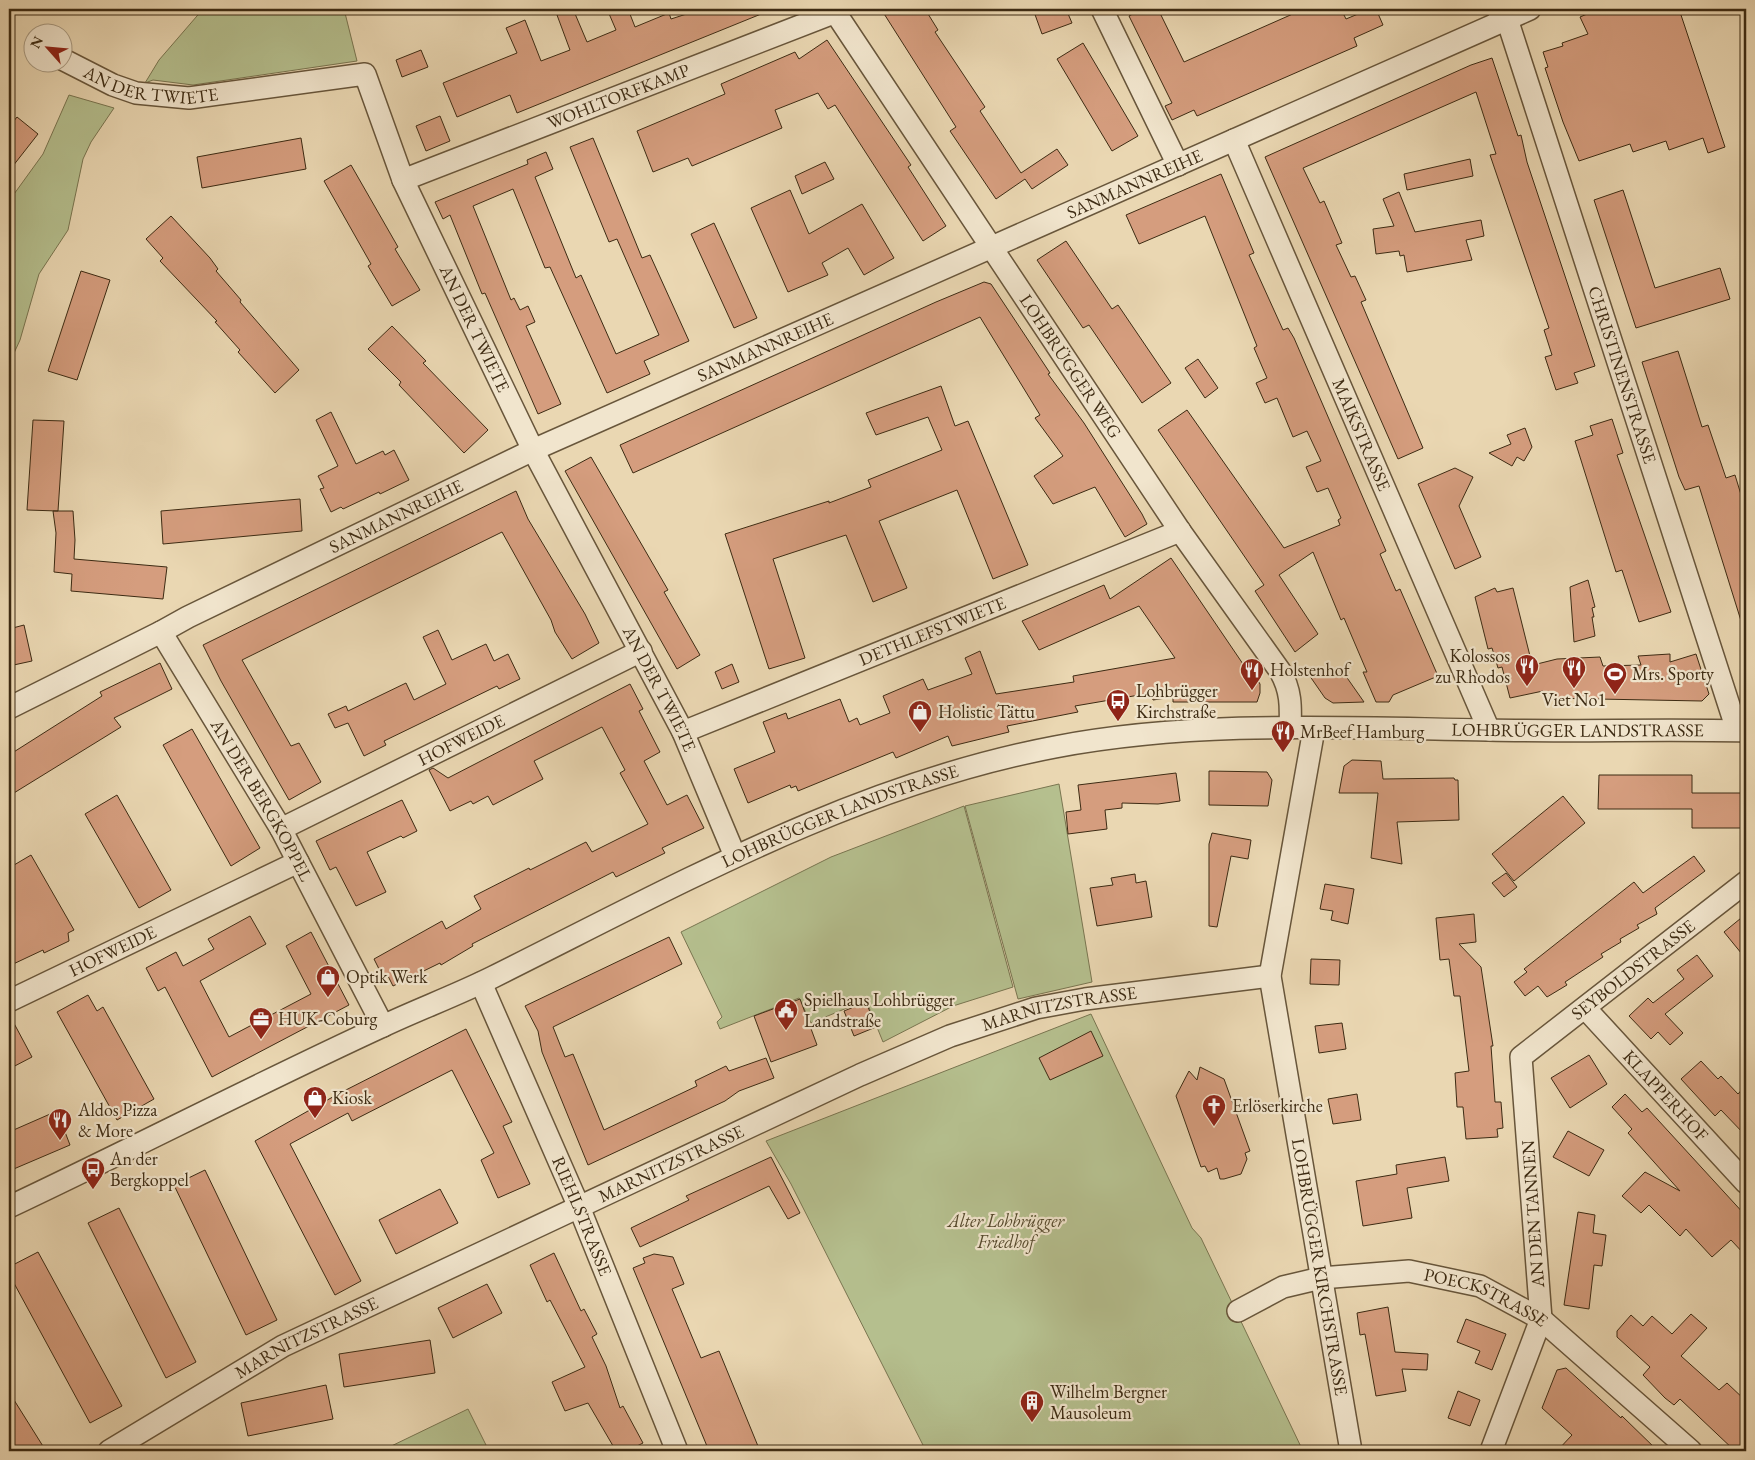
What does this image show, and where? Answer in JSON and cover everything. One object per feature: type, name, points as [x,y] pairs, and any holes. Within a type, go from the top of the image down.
[{"type":"street","points":[[1102,9],[1178,165]]},
{"type":"street","name":"SANMANNREIHE","points":[[9,708],[161,632],[188,616],[533,450],[1234,140],[1502,14],[1530,9]]},
{"type":"street","name":"WOHLTORFKAMP","points":[[403,180],[835,10]]},
{"type":"street","name":"LOHBRÜGGER WEG","points":[[835,10],[1180,531],[1288,685],[1291,701],[1290,728]]},
{"type":"street","name":"CHRISTINENSTRASSE","points":[[1502,14],[1742,730]]},
{"type":"street","name":"AN DER TWIETE","points":[[72,64],[113,85],[136,93],[189,98],[365,74],[403,180],[533,450],[683,732],[735,856]]},
{"type":"street","name":"MAIKSTRASSE","points":[[1234,140],[1489,730]]},
{"type":"street","name":"DETHLEFSTWIETE","points":[[683,732],[1180,531]]},
{"type":"street","name":"AN DER BERGKOPPEL","points":[[161,632],[281,829],[383,1026]]},
{"type":"street","name":"HOFWEIDE","points":[[281,829],[641,651]]},
{"type":"street","name":"LOHBRÜGGER LANDSTRASSE","points":[[9,1207],[140,1146],[383,1026],[481,983],[735,856],[844,808],[966,768],[1009,757],[1121,737],[1182,731],[1290,728],[1742,730]]},
{"type":"street","name":"LOHBRÜGGER KIRCHSTRASSE","points":[[1314,728],[1270,976],[1351,1451]]},
{"type":"street","name":"HOFWEIDE","points":[[9,1001],[298,862]]},
{"type":"street","name":"SEYBOLDSTRASSE","points":[[1521,1057],[1746,882]]},
{"type":"street","name":"MARNITZSTRASSE","points":[[109,1451],[283,1346],[860,1075],[950,1036],[1036,1008],[1270,976]]},
{"type":"street","name":"RIEHLSTRASSE","points":[[481,983],[579,1208],[677,1451]]},
{"type":"street","name":"KLAPPERHOF","points":[[1585,1008],[1746,1183]]},
{"type":"street","name":"AN DEN TANNEN","points":[[1490,1451],[1541,1319],[1521,1057]]},
{"type":"street","name":"POECKSTRASSE","points":[[1238,1311],[1283,1287],[1321,1278],[1410,1271],[1480,1286],[1541,1319],[1691,1451]]},
{"type":"green space","points":[[203,9],[344,9],[357,61],[193,85],[153,80],[145,83],[159,60]]},
{"type":"green space","points":[[69,95],[114,108],[91,142],[83,159],[68,230],[39,274],[20,340],[9,364],[9,201],[43,154]]},
{"type":"green space","points":[[1059,784],[1092,982],[1018,999],[965,806]]},
{"type":"green space","points":[[964,806],[1013,987],[953,1006],[883,1042],[866,1000],[811,1023],[799,998],[720,1029],[717,1022],[722,1017],[681,932],[831,857]]},
{"type":"green space","name":"Alter Lohbrügger Friedhof","points":[[1091,1014],[1192,1228],[1201,1238],[1303,1451],[926,1451],[791,1184],[766,1141]]},
{"type":"green space","points":[[468,1409],[489,1451],[381,1451]]},
{"type":"building","points":[[573,9],[587,42],[616,30],[607,9],[628,9],[635,27],[669,13],[671,19],[702,9],[771,10],[517,113],[510,95],[457,117],[443,83],[517,53],[506,28],[525,20],[541,61],[570,50],[557,15]]},
{"type":"building","points":[[881,9],[925,9],[938,30],[935,32],[985,107],[980,111],[1021,173],[1057,149],[1068,165],[1032,189],[1025,179],[996,199],[950,131],[956,127]]},
{"type":"building","points":[[1033,9],[1066,9],[1072,23],[1042,34]]},
{"type":"building","points":[[1142,9],[1158,9],[1184,62],[1304,9],[1341,9],[1346,19],[1370,9],[1376,9],[1383,25],[1354,38],[1357,46],[1197,116],[1194,110],[1172,120],[1165,106],[1172,103],[1129,16]]},
{"type":"building","points":[[1599,9],[1679,9],[1725,147],[1708,153],[1703,138],[1669,150],[1666,141],[1633,152],[1630,144],[1579,161],[1563,122],[1545,68],[1548,67],[1543,52],[1563,46],[1562,43],[1588,34],[1580,17]]},
{"type":"building","points":[[827,40],[911,165],[908,167],[946,226],[923,241],[835,105],[828,109],[818,93],[775,110],[782,128],[692,166],[688,158],[653,172],[637,131],[725,94],[721,84],[795,52],[799,59]]},
{"type":"building","points":[[1083,43],[1138,136],[1112,151],[1057,59]]},
{"type":"building","points":[[421,50],[428,67],[402,77],[396,60]]},
{"type":"building","points":[[1492,58],[1518,136],[1521,135],[1527,162],[1595,366],[1574,373],[1578,383],[1556,390],[1545,357],[1552,355],[1544,330],[1549,328],[1490,155],[1496,154],[1476,92],[1303,168],[1320,203],[1324,201],[1342,243],[1336,245],[1351,277],[1355,276],[1366,300],[1361,302],[1423,448],[1398,459],[1265,157],[1471,65]]},
{"type":"building","points":[[440,116],[450,141],[426,151],[416,126]]},
{"type":"building","points":[[17,117],[38,134],[9,171],[9,127]]},
{"type":"building","points":[[301,138],[306,169],[202,188],[197,157]]},
{"type":"building","points":[[593,138],[642,258],[650,255],[689,341],[644,361],[650,374],[607,393],[550,267],[545,268],[513,189],[473,206],[511,300],[514,298],[520,310],[528,306],[535,322],[526,326],[561,404],[538,414],[485,293],[482,294],[450,215],[443,219],[435,202],[528,164],[527,160],[546,152],[553,169],[535,177],[576,278],[581,275],[616,354],[659,335],[617,239],[609,242],[570,147]]},
{"type":"building","points":[[1470,159],[1473,176],[1407,190],[1404,174]]},
{"type":"building","points":[[825,162],[834,179],[802,194],[795,176]]},
{"type":"building","points":[[351,165],[398,247],[395,249],[420,290],[392,306],[368,266],[371,264],[324,181]]},
{"type":"building","points":[[1221,174],[1254,253],[1249,255],[1283,330],[1288,328],[1294,338],[1386,551],[1380,554],[1396,591],[1400,589],[1438,676],[1393,695],[1389,702],[1376,702],[1363,672],[1367,672],[1344,618],[1341,620],[1313,552],[1279,575],[1318,634],[1295,652],[1255,591],[1264,585],[1158,430],[1187,410],[1284,548],[1340,525],[1338,520],[1341,518],[1328,488],[1317,492],[1306,467],[1321,461],[1307,431],[1293,437],[1277,398],[1265,403],[1256,383],[1267,378],[1254,348],[1257,346],[1205,216],[1139,244],[1126,215]]},
{"type":"building","points":[[790,190],[809,234],[862,204],[894,258],[864,275],[848,248],[822,263],[828,275],[788,292],[751,208]]},
{"type":"building","points":[[1623,190],[1655,288],[1720,268],[1730,299],[1636,328],[1594,200]]},
{"type":"building","points":[[1399,192],[1415,232],[1481,220],[1484,236],[1466,240],[1472,260],[1407,272],[1404,255],[1400,256],[1399,251],[1376,254],[1373,229],[1394,226],[1383,199]]},
{"type":"building","points":[[171,216],[210,258],[218,269],[216,271],[241,300],[240,302],[299,370],[275,393],[238,352],[240,350],[215,322],[217,321],[160,261],[163,258],[146,239]]},
{"type":"building","points":[[714,223],[757,318],[734,328],[691,234]]},
{"type":"building","points":[[1066,241],[1112,309],[1118,305],[1171,383],[1142,403],[1089,325],[1083,328],[1037,260]]},
{"type":"building","points":[[81,271],[110,280],[77,380],[48,371]]},
{"type":"building","points":[[984,282],[991,284],[1050,373],[1048,374],[1084,423],[1147,524],[1125,537],[1095,487],[1053,504],[1034,476],[1063,456],[1035,418],[1040,415],[980,317],[633,473],[620,445]]},
{"type":"building","points":[[392,326],[426,361],[423,363],[488,430],[464,453],[399,385],[401,382],[368,349]]},
{"type":"building","points":[[1678,351],[1702,427],[1708,425],[1726,478],[1735,475],[1746,511],[1746,623],[1742,624],[1699,486],[1685,490],[1679,477],[1642,362]]},
{"type":"building","points":[[1198,359],[1218,388],[1205,398],[1185,368]]},
{"type":"building","points":[[941,386],[955,426],[968,421],[1028,565],[993,579],[957,490],[879,521],[907,588],[873,602],[846,535],[773,559],[805,658],[769,669],[725,534],[829,501],[829,503],[871,487],[868,480],[942,450],[928,417],[876,435],[866,413]]},
{"type":"building","points":[[331,412],[356,464],[383,451],[385,455],[394,450],[409,480],[380,494],[379,492],[343,509],[341,507],[331,512],[320,489],[324,488],[318,476],[338,466],[316,420]]},
{"type":"building","points":[[1612,419],[1623,453],[1617,455],[1671,612],[1639,622],[1622,570],[1616,572],[1575,441],[1593,435],[1590,426]]},
{"type":"building","points":[[33,420],[64,421],[58,511],[27,510]]},
{"type":"building","points":[[1525,428],[1532,447],[1524,461],[1517,457],[1512,466],[1489,453],[1511,444],[1507,435]]},
{"type":"building","points":[[591,457],[668,590],[664,592],[700,655],[677,669],[565,471]]},
{"type":"building","points":[[1455,468],[1473,477],[1459,506],[1481,557],[1455,569],[1418,484]]},
{"type":"building","points":[[516,491],[528,519],[585,614],[599,643],[572,659],[555,632],[551,620],[502,532],[242,660],[291,746],[299,743],[321,782],[289,800],[221,681],[203,645]]},
{"type":"building","points":[[300,499],[302,531],[163,544],[161,511]]},
{"type":"building","points":[[53,511],[73,511],[74,559],[167,567],[163,599],[71,591],[72,574],[54,572],[56,533]]},
{"type":"building","points":[[1171,558],[1243,664],[1247,663],[1260,684],[1257,702],[1173,702],[1173,697],[1153,700],[1151,693],[1075,706],[1078,712],[1007,726],[1009,732],[952,746],[948,736],[896,758],[893,752],[798,791],[796,786],[791,788],[790,785],[748,803],[734,769],[775,752],[763,722],[786,713],[788,719],[840,699],[849,722],[857,718],[860,725],[890,713],[883,696],[923,679],[928,690],[972,674],[965,658],[980,651],[996,694],[1074,682],[1073,676],[1175,658],[1139,606],[1039,650],[1022,621],[1104,585],[1110,599]]},
{"type":"building","points":[[1588,580],[1595,607],[1592,608],[1594,617],[1592,617],[1595,636],[1574,642],[1570,587]]},
{"type":"building","points":[[1495,588],[1497,592],[1513,588],[1530,656],[1526,657],[1526,660],[1536,660],[1537,664],[1557,659],[1600,657],[1603,666],[1641,665],[1638,656],[1670,654],[1670,662],[1696,654],[1709,694],[1702,701],[1545,698],[1543,691],[1510,698],[1502,667],[1498,668],[1492,648],[1488,649],[1475,597]]},
{"type":"building","points":[[24,625],[32,661],[9,666],[9,629]]},
{"type":"building","points":[[438,630],[452,660],[486,644],[494,661],[508,654],[520,679],[499,689],[497,686],[384,741],[386,745],[364,756],[348,723],[335,728],[328,714],[346,706],[348,711],[406,683],[414,700],[446,684],[423,637]]},
{"type":"building","points":[[160,663],[172,689],[114,718],[121,727],[9,796],[9,755],[102,696],[100,692]]},
{"type":"building","points":[[732,664],[739,682],[722,689],[715,672]]},
{"type":"building","points":[[1307,672],[1343,672],[1364,702],[1333,703],[1325,698]]},
{"type":"building","points":[[630,684],[643,709],[639,711],[660,752],[644,761],[667,805],[687,795],[704,828],[662,848],[665,853],[616,877],[613,872],[472,944],[473,946],[441,965],[440,963],[393,986],[388,976],[384,979],[374,959],[442,921],[446,929],[481,909],[474,896],[586,842],[592,852],[648,824],[620,773],[625,770],[602,727],[534,761],[543,779],[493,805],[488,796],[473,804],[471,801],[450,811],[429,770],[433,768],[448,778]]},
{"type":"building","points":[[192,729],[260,848],[231,866],[163,745]]},
{"type":"building","points":[[1352,760],[1381,761],[1383,779],[1454,778],[1458,780],[1459,820],[1397,822],[1402,864],[1371,858],[1378,793],[1339,793],[1344,766]]},
{"type":"building","points":[[1209,771],[1267,772],[1272,780],[1268,806],[1209,805]]},
{"type":"building","points":[[1176,773],[1180,801],[1158,804],[1122,803],[1122,808],[1105,810],[1107,829],[1068,834],[1066,812],[1081,810],[1078,785]]},
{"type":"building","points":[[1599,775],[1692,775],[1692,793],[1746,793],[1746,828],[1692,828],[1692,809],[1598,809]]},
{"type":"building","points":[[117,795],[171,890],[139,908],[85,814]]},
{"type":"building","points":[[1563,796],[1585,823],[1514,881],[1492,854]]},
{"type":"building","points":[[402,800],[417,831],[403,838],[401,836],[367,852],[386,892],[356,906],[336,867],[330,870],[316,841]]},
{"type":"building","points":[[1212,833],[1251,840],[1248,859],[1231,856],[1217,927],[1209,926],[1209,844]]},
{"type":"building","points":[[31,855],[74,930],[68,933],[69,941],[44,953],[43,950],[9,966],[9,868]]},
{"type":"building","points":[[1694,856],[1705,871],[1655,908],[1657,914],[1637,925],[1639,928],[1620,939],[1621,942],[1601,954],[1603,957],[1565,982],[1567,985],[1547,997],[1538,986],[1525,996],[1514,982],[1527,972],[1524,969],[1634,882],[1643,893]]},
{"type":"building","points":[[1506,873],[1517,887],[1504,897],[1492,883]]},
{"type":"building","points":[[1135,874],[1136,883],[1146,881],[1152,917],[1097,926],[1090,888],[1113,885],[1111,878]]},
{"type":"building","points":[[1325,884],[1354,889],[1348,924],[1331,920],[1333,911],[1320,909]]},
{"type":"building","points":[[1474,914],[1476,942],[1459,944],[1481,967],[1493,1046],[1491,1046],[1495,1102],[1501,1102],[1503,1128],[1497,1129],[1498,1137],[1466,1139],[1463,1107],[1457,1107],[1455,1073],[1469,1071],[1460,996],[1454,996],[1449,959],[1440,960],[1436,918]]},
{"type":"building","points":[[1746,914],[1746,959],[1724,932]]},
{"type":"building","points":[[250,916],[266,944],[200,981],[229,1037],[311,994],[286,946],[311,932],[349,1005],[212,1077],[165,987],[158,991],[146,968],[176,952],[183,966],[214,949],[208,939]]},
{"type":"building","points":[[669,937],[682,964],[553,1027],[565,1057],[573,1054],[604,1130],[697,1086],[695,1081],[726,1066],[729,1071],[766,1058],[774,1078],[739,1091],[725,1101],[588,1165],[542,1052],[538,1031],[525,1006]]},
{"type":"building","points":[[1697,955],[1713,976],[1665,1014],[1683,1033],[1670,1045],[1658,1032],[1651,1039],[1629,1016],[1648,998],[1653,1003],[1684,979],[1677,970]]},
{"type":"building","points":[[1311,959],[1340,960],[1339,985],[1310,984]]},
{"type":"building","points":[[88,995],[97,1011],[103,1007],[154,1099],[117,1120],[57,1012]]},
{"type":"building","name":"Spielhaus Lohbrügger Landstraße","points":[[800,999],[817,1045],[771,1062],[754,1016]]},
{"type":"building","points":[[866,1002],[876,1027],[854,1036],[844,1011]]},
{"type":"building","points":[[9,1014],[32,1057],[9,1069]]},
{"type":"building","points":[[1342,1023],[1346,1049],[1319,1053],[1315,1026]]},
{"type":"building","points":[[466,1029],[512,1122],[503,1126],[530,1184],[498,1198],[481,1160],[494,1153],[452,1070],[352,1121],[348,1113],[290,1144],[361,1281],[335,1295],[255,1141],[338,1094]]},
{"type":"building","points":[[1091,1031],[1103,1056],[1050,1080],[1039,1058]]},
{"type":"building","points":[[1589,1055],[1607,1084],[1570,1108],[1551,1078]]},
{"type":"building","points":[[1701,1061],[1718,1079],[1721,1076],[1738,1094],[1746,1085],[1746,1136],[1721,1110],[1715,1116],[1681,1079]]},
{"type":"building","name":"Erlöserkirche","points":[[1200,1067],[1224,1079],[1250,1151],[1245,1153],[1247,1159],[1241,1174],[1220,1179],[1217,1168],[1208,1172],[1205,1166],[1201,1167],[1176,1096],[1189,1071],[1197,1080]]},
{"type":"building","points":[[1357,1094],[1361,1120],[1333,1124],[1328,1099]]},
{"type":"building","points":[[1625,1094],[1642,1112],[1647,1108],[1746,1216],[1746,1256],[1731,1240],[1712,1257],[1686,1229],[1680,1236],[1649,1205],[1641,1213],[1622,1196],[1645,1172],[1680,1191],[1628,1133],[1632,1129],[1612,1107]]},
{"type":"building","points":[[57,1111],[70,1145],[9,1171],[9,1132]]},
{"type":"building","points":[[1568,1131],[1604,1150],[1589,1176],[1553,1157]]},
{"type":"building","points":[[771,1157],[800,1213],[788,1219],[769,1186],[640,1247],[631,1228],[689,1200],[686,1196]]},
{"type":"building","points":[[1445,1157],[1449,1181],[1407,1188],[1412,1218],[1363,1226],[1356,1181],[1397,1174],[1396,1165]]},
{"type":"building","points":[[205,1170],[277,1320],[246,1335],[174,1185]]},
{"type":"building","points":[[440,1189],[458,1223],[396,1254],[379,1220]]},
{"type":"building","points":[[119,1208],[196,1362],[166,1378],[88,1223]]},
{"type":"building","points":[[1578,1212],[1595,1215],[1593,1233],[1606,1235],[1602,1266],[1594,1265],[1589,1309],[1564,1305]]},
{"type":"building","points":[[38,1252],[122,1406],[90,1423],[9,1274],[9,1267]]},
{"type":"building","points":[[554,1253],[581,1311],[584,1309],[597,1334],[592,1337],[606,1366],[620,1408],[623,1406],[643,1443],[627,1451],[616,1451],[588,1403],[565,1411],[552,1382],[585,1367],[550,1300],[547,1302],[530,1265]]},
{"type":"building","points":[[654,1254],[673,1257],[684,1284],[672,1289],[701,1358],[719,1351],[760,1451],[709,1451],[633,1268],[645,1263],[643,1258]]},
{"type":"building","points":[[487,1284],[502,1313],[453,1338],[438,1308]]},
{"type":"building","points":[[1388,1307],[1395,1352],[1428,1354],[1427,1370],[1402,1369],[1406,1391],[1376,1396],[1365,1334],[1360,1335],[1357,1313]]},
{"type":"building","points":[[1691,1314],[1707,1328],[1681,1356],[1719,1390],[1727,1383],[1746,1401],[1746,1451],[1735,1451],[1680,1399],[1674,1405],[1665,1398],[1643,1375],[1650,1367],[1617,1337],[1617,1331],[1631,1315],[1643,1326],[1652,1316],[1672,1334]]},
{"type":"building","points":[[1466,1319],[1506,1334],[1492,1370],[1475,1363],[1480,1351],[1457,1342]]},
{"type":"building","points":[[430,1340],[435,1373],[344,1387],[339,1354]]},
{"type":"building","points":[[1566,1368],[1621,1418],[1622,1416],[1658,1451],[1557,1451],[1572,1435],[1542,1408],[1557,1370]]},
{"type":"building","points":[[326,1385],[333,1419],[248,1436],[241,1403]]},
{"type":"building","points":[[1458,1391],[1480,1400],[1470,1426],[1448,1418]]},
{"type":"building","points":[[9,1392],[46,1451],[9,1451]]},
{"type":"place","name":"Kolossos zu Rhodos","points":[[1527,687]]},
{"type":"place","name":"Viet No1","points":[[1574,689]]},
{"type":"place","name":"Holstenhof","points":[[1252,691]]},
{"type":"place","name":"Mrs. Sporty","points":[[1615,695]]},
{"type":"place","name":"Lohbrügger Kirchstraße","points":[[1118,722]]},
{"type":"place","name":"Holistic Tättu","points":[[920,733]]},
{"type":"place","name":"MrBeef Hamburg","points":[[1283,753]]},
{"type":"place","name":"Optik Werk","points":[[328,998]]},
{"type":"place","name":"Spielhaus Lohbrügger Landstraße","points":[[786,1031]]},
{"type":"place","name":"HUK-Coburg","points":[[261,1040]]},
{"type":"place","name":"Kiosk","points":[[315,1119]]},
{"type":"place","name":"Erlöserkirche","points":[[1214,1127]]},
{"type":"place","name":"Aldos Pizza & More","points":[[60,1141]]},
{"type":"place","name":"An der Bergkoppel","points":[[93,1190]]},
{"type":"place","name":"Wilhelm Bergner Mausoleum","points":[[1032,1423]]}]
